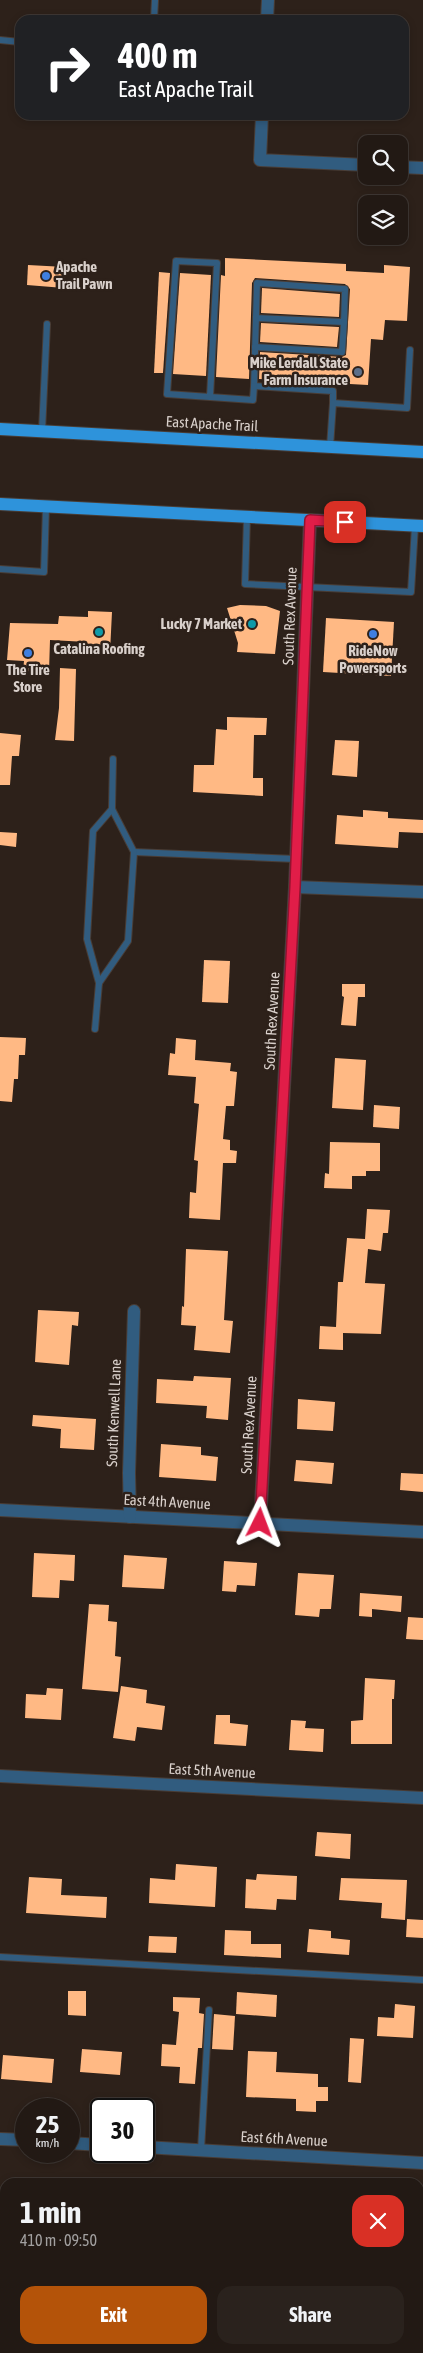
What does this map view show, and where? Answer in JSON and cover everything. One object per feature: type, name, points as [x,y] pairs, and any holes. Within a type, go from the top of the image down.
[{"type":"main road","name":"East Apache Trail","points":[[0,429],[423,452]]},
{"type":"main road","points":[[0,504],[419,526]]},
{"type":"street","points":[[267,15],[268,0]]},
{"type":"street","points":[[262,120],[260,160],[358,165]]},
{"type":"street","points":[[408,167],[423,168]]},
{"type":"street","name":"South Rex Avenue","points":[[260,1523],[295,887],[310,520]]},
{"type":"street","points":[[295,887],[423,892]]},
{"type":"street","name":"South Kenwell Lane","points":[[130,1517],[129,1473],[134,1310]]},
{"type":"street","name":"East 4th Avenue","points":[[0,1510],[423,1532]]},
{"type":"street","name":"East 5th Avenue","points":[[0,1776],[423,1798]]},
{"type":"street","points":[[0,2139],[15,2140]]},
{"type":"street","name":"East 6th Avenue","points":[[155,2148],[423,2163]]},
{"type":"lane","points":[[154,15],[155,0]]},
{"type":"lane","points":[[0,40],[15,42]]},
{"type":"lane","points":[[210,397],[217,263],[176,261],[167,394],[210,397],[253,400],[257,283],[345,289],[342,352],[255,347]]},
{"type":"lane","points":[[256,318],[344,322]]},
{"type":"lane","points":[[42,431],[47,324]]},
{"type":"lane","points":[[333,403],[407,408],[410,350]]},
{"type":"lane","points":[[254,386],[333,391],[330,447]]},
{"type":"lane","points":[[0,569],[44,572],[46,507]]},
{"type":"lane","points":[[247,517],[245,584],[411,592],[419,526]]},
{"type":"lane","points":[[99,983],[128,941],[134,852],[112,808],[113,759]]},
{"type":"lane","points":[[95,1029],[99,983],[87,939],[93,831],[112,808]]},
{"type":"lane","points":[[134,852],[296,859]]},
{"type":"lane","points":[[0,1957],[423,1980]]},
{"type":"lane","points":[[201,2150],[209,2010]]},
{"type":"building","points":[[225,258],[346,264],[346,271],[384,273],[384,265],[410,267],[407,321],[385,320],[383,340],[371,339],[368,385],[259,379],[260,352],[342,357],[346,355],[350,289],[345,284],[255,278],[252,283],[249,379],[216,377],[221,275],[225,276]]},
{"type":"building","name":"Apache Trail Pawn","points":[[28,265],[65,267],[64,288],[27,285]]},
{"type":"building","points":[[159,272],[170,273],[163,373],[154,373]]},
{"type":"building","points":[[180,273],[211,275],[206,376],[173,374]]},
{"type":"building","points":[[262,288],[340,294],[339,317],[261,313]]},
{"type":"building","points":[[261,323],[339,327],[337,347],[260,342]]},
{"type":"building","name":"Lucky 7 Market","points":[[240,605],[266,606],[280,611],[275,654],[237,652],[238,643],[227,608]]},
{"type":"building","points":[[88,611],[112,612],[110,652],[87,652],[87,642],[50,640],[49,672],[23,671],[24,661],[7,660],[10,623],[58,624],[59,616],[88,617]]},
{"type":"building","points":[[326,618],[394,622],[391,676],[323,672]]},
{"type":"building","points":[[60,668],[76,669],[74,741],[55,740],[59,708]]},
{"type":"building","points":[[227,717],[267,718],[266,735],[254,735],[253,778],[263,778],[263,796],[193,792],[194,765],[214,765],[216,729],[227,730]]},
{"type":"building","points":[[0,733],[21,735],[19,756],[12,756],[10,785],[0,785]]},
{"type":"building","points":[[335,740],[359,741],[357,777],[332,775]]},
{"type":"building","points":[[363,810],[388,812],[388,818],[423,820],[423,833],[399,832],[398,848],[335,844],[337,815],[363,817]]},
{"type":"building","points":[[0,832],[17,833],[16,847],[0,845]]},
{"type":"building","points":[[204,960],[230,961],[228,1003],[202,1002]]},
{"type":"building","points":[[342,984],[365,984],[365,997],[358,997],[356,1026],[341,1025],[344,997],[342,996]]},
{"type":"building","points":[[0,1037],[26,1038],[25,1055],[19,1055],[18,1079],[14,1079],[12,1102],[0,1101]]},
{"type":"building","points":[[176,1038],[196,1040],[195,1060],[231,1063],[230,1071],[237,1072],[234,1106],[226,1106],[223,1139],[230,1140],[230,1150],[237,1151],[236,1163],[223,1163],[220,1220],[189,1218],[190,1192],[196,1193],[198,1161],[194,1160],[199,1104],[194,1103],[196,1077],[168,1075],[170,1053],[175,1054]]},
{"type":"building","points":[[335,1058],[366,1060],[363,1110],[332,1108]]},
{"type":"building","points":[[374,1105],[400,1107],[399,1129],[373,1127]]},
{"type":"building","points":[[330,1142],[380,1143],[380,1171],[366,1171],[366,1176],[352,1176],[352,1189],[324,1188],[325,1173],[329,1174]]},
{"type":"building","points":[[367,1209],[390,1210],[388,1233],[383,1233],[381,1251],[368,1249],[365,1283],[385,1284],[381,1334],[343,1333],[343,1350],[319,1349],[320,1326],[336,1327],[338,1282],[343,1282],[347,1238],[365,1239]]},
{"type":"building","points":[[186,1249],[228,1251],[224,1320],[233,1321],[230,1353],[194,1350],[196,1326],[181,1325],[182,1306],[184,1307]]},
{"type":"building","points":[[38,1310],[79,1312],[78,1326],[72,1325],[69,1365],[35,1362]]},
{"type":"building","points":[[194,1376],[231,1378],[228,1420],[206,1418],[207,1406],[156,1403],[157,1379],[193,1381]]},
{"type":"building","points":[[298,1399],[335,1402],[333,1431],[297,1429]]},
{"type":"building","points":[[33,1415],[96,1419],[94,1450],[60,1448],[61,1429],[32,1426]]},
{"type":"building","points":[[161,1444],[201,1447],[201,1455],[218,1457],[216,1481],[159,1477]]},
{"type":"building","points":[[296,1460],[334,1463],[332,1484],[294,1481]]},
{"type":"building","points":[[401,1473],[423,1474],[423,1492],[400,1490]]},
{"type":"building","points":[[34,1553],[75,1555],[74,1581],[60,1580],[59,1598],[32,1597]]},
{"type":"building","points":[[124,1555],[167,1558],[164,1589],[122,1587]]},
{"type":"building","points":[[224,1561],[257,1563],[255,1586],[237,1585],[236,1592],[222,1591]]},
{"type":"building","points":[[298,1573],[334,1575],[331,1609],[320,1609],[319,1617],[295,1615]]},
{"type":"building","points":[[360,1593],[402,1596],[401,1612],[372,1609],[372,1617],[359,1616]]},
{"type":"building","points":[[89,1604],[109,1605],[108,1621],[117,1622],[115,1656],[121,1657],[118,1692],[82,1689]]},
{"type":"building","points":[[408,1617],[423,1618],[423,1640],[406,1639]]},
{"type":"building","points":[[365,1678],[395,1680],[394,1699],[392,1699],[392,1744],[351,1744],[351,1721],[363,1720]]},
{"type":"building","points":[[121,1686],[147,1690],[146,1703],[165,1706],[162,1730],[137,1727],[135,1741],[113,1738]]},
{"type":"building","points":[[47,1688],[63,1689],[61,1720],[25,1718],[26,1694],[46,1695]]},
{"type":"building","points":[[216,1715],[230,1715],[230,1723],[248,1725],[246,1746],[214,1744]]},
{"type":"building","points":[[291,1720],[306,1721],[305,1728],[324,1729],[323,1752],[289,1750]]},
{"type":"building","points":[[317,1832],[351,1834],[350,1859],[315,1856]]},
{"type":"building","points":[[176,1864],[217,1867],[215,1907],[149,1903],[150,1878],[175,1880]]},
{"type":"building","points":[[257,1874],[297,1876],[296,1900],[277,1899],[276,1910],[245,1908],[246,1879],[256,1880]]},
{"type":"building","points":[[29,1877],[62,1879],[61,1895],[107,1897],[106,1918],[26,1913]]},
{"type":"building","points":[[341,1878],[407,1880],[405,1920],[381,1918],[382,1903],[339,1900]]},
{"type":"building","points":[[407,1919],[423,1920],[423,1938],[406,1937]]},
{"type":"building","points":[[309,1929],[331,1931],[331,1938],[350,1940],[349,1955],[307,1952]]},
{"type":"building","points":[[225,1930],[251,1931],[251,1944],[281,1944],[281,1958],[224,1955]]},
{"type":"building","points":[[149,1936],[177,1937],[176,1953],[148,1952]]},
{"type":"building","points":[[68,1991],[86,1991],[86,2016],[68,2015]]},
{"type":"building","points":[[237,1992],[277,1995],[276,2017],[236,2014]]},
{"type":"building","points":[[173,1997],[200,1998],[199,2013],[204,2014],[202,2048],[198,2048],[195,2084],[179,2083],[180,2067],[161,2066],[162,2044],[176,2045],[179,2012],[173,2011]]},
{"type":"building","points":[[395,2004],[415,2006],[413,2038],[377,2036],[378,2017],[394,2018]]},
{"type":"building","points":[[214,2014],[235,2016],[233,2050],[212,2049]]},
{"type":"building","points":[[350,2038],[364,2039],[361,2083],[348,2082]]},
{"type":"building","points":[[82,2049],[122,2052],[120,2075],[80,2072]]},
{"type":"building","points":[[248,2051],[277,2052],[276,2072],[318,2074],[318,2087],[328,2087],[328,2101],[316,2101],[316,2112],[296,2111],[296,2099],[246,2097]]},
{"type":"building","points":[[3,2055],[54,2059],[52,2083],[1,2079]]},
{"type":"place","name":"Apache Trail Pawn","points":[[46,276]]},
{"type":"place","name":"Mike Lerdall State Farm Insurance","points":[[358,372]]},
{"type":"place","name":"Lucky 7 Market","points":[[252,624]]},
{"type":"place","name":"Catalina Roofing","points":[[99,632]]},
{"type":"place","name":"RideNow Powersports","points":[[373,634]]},
{"type":"place","name":"The Tire Store","points":[[28,653]]},
{"type":"route","points":[[260,1523],[295,887],[310,520],[345,522]]}]
